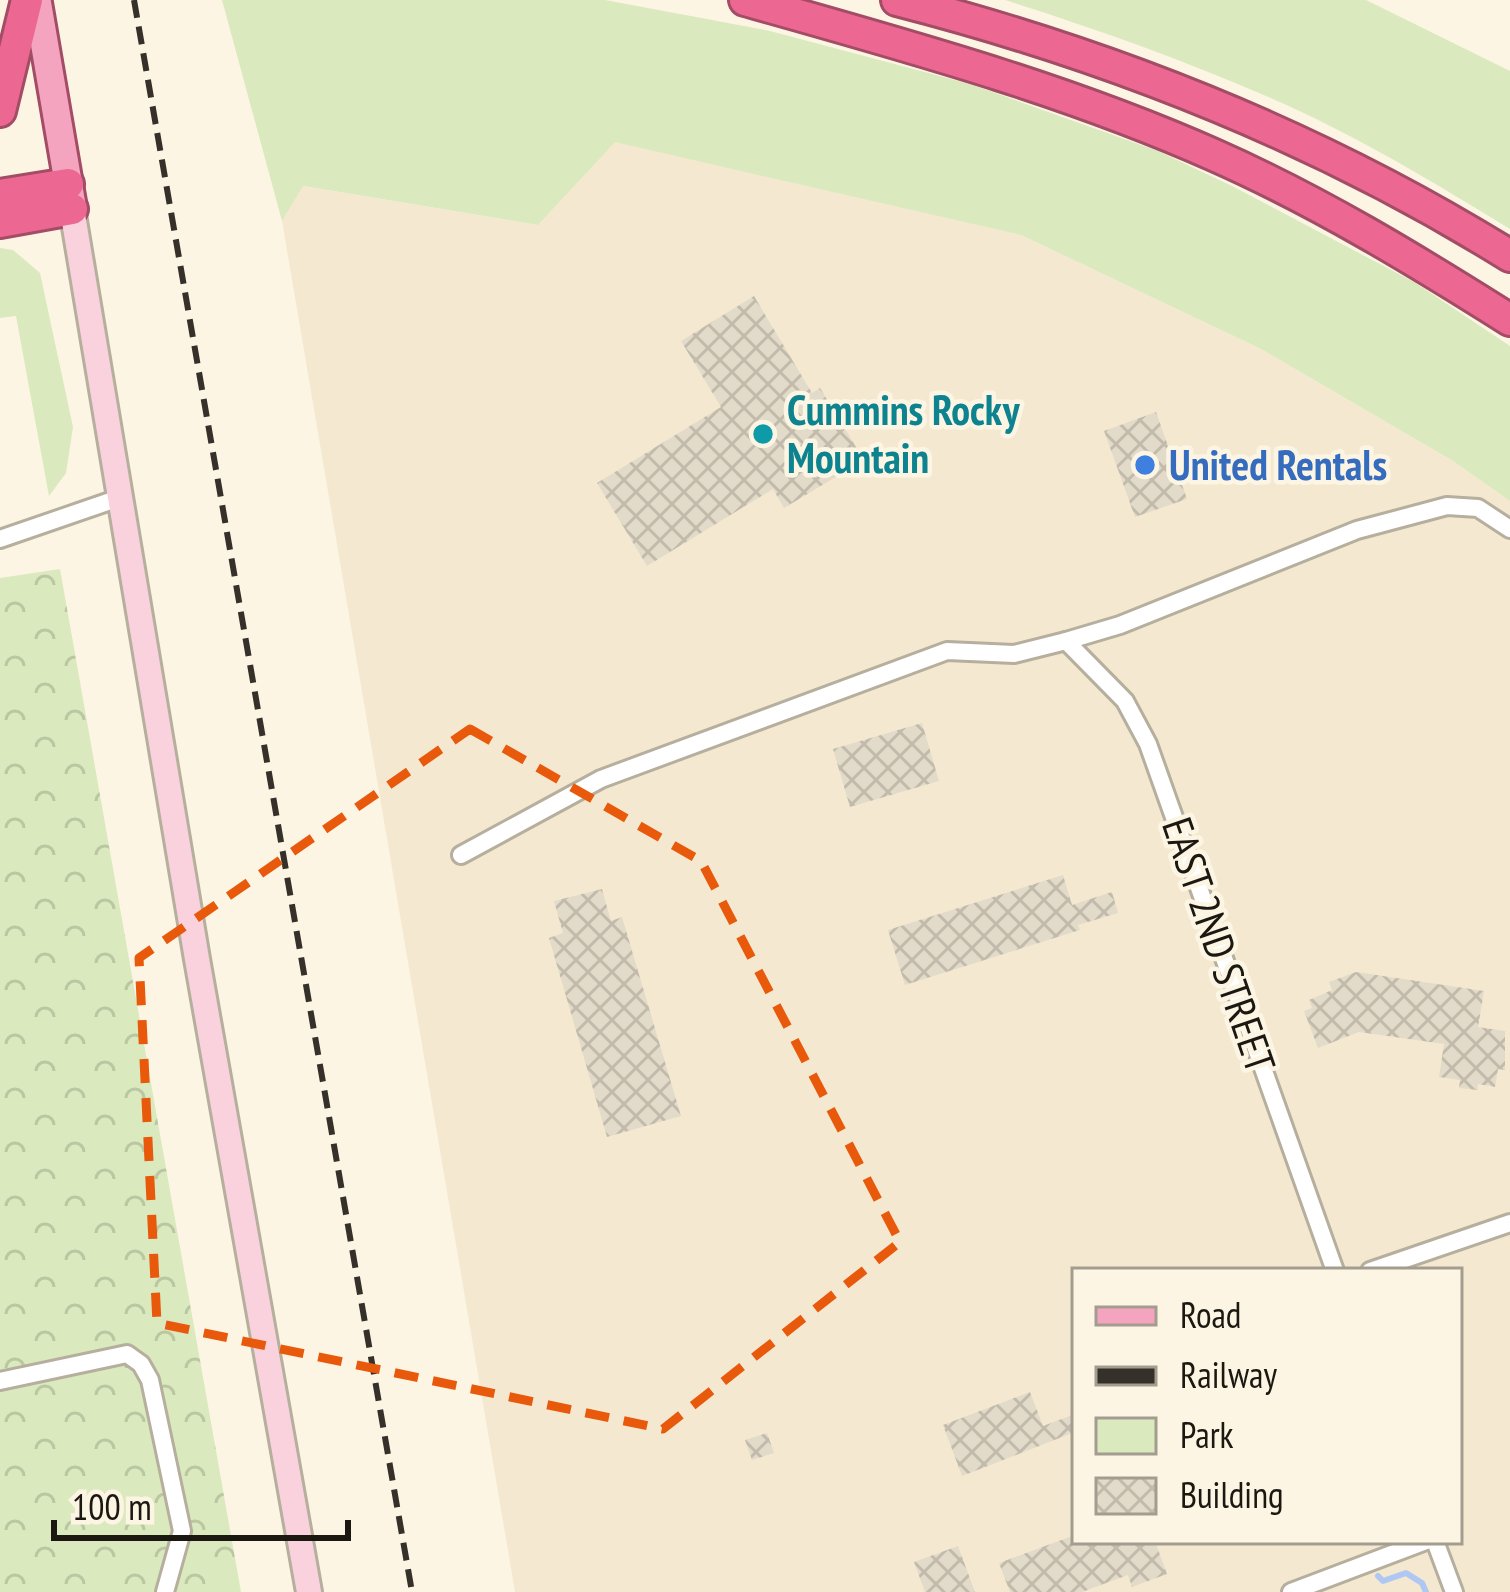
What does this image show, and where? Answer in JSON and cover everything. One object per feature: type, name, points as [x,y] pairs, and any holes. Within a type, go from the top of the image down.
[{"type":"highway","points":[[0,111],[27,0]]},
{"type":"highway","points":[[745,0],[961,62],[1215,155],[1352,226],[1510,320]]},
{"type":"highway","points":[[897,0],[1156,80],[1318,152],[1453,220],[1510,256]]},
{"type":"highway","points":[[0,195],[70,197]]},
{"type":"highway","points":[[0,222],[70,197]]},
{"type":"main road","points":[[37,0],[197,959],[309,1592]]},
{"type":"street","points":[[0,538],[122,496]]},
{"type":"street","points":[[461,855],[601,779],[947,651],[1014,655],[1120,625],[1357,530],[1447,506],[1478,508],[1510,529]]},
{"type":"street","name":"EAST 2ND STREET","points":[[1066,640],[1125,701],[1148,744],[1334,1268]]},
{"type":"street","points":[[1379,1268],[1510,1223]]},
{"type":"street","points":[[0,1381],[127,1354],[141,1364],[150,1380],[182,1531],[165,1592]]},
{"type":"street","points":[[1292,1592],[1418,1544]]},
{"type":"street","points":[[1436,1544],[1454,1592]]},
{"type":"highlighted area","points":[[470,729],[701,861],[900,1242],[663,1429],[157,1323],[139,958]]},
{"type":"shaded area","points":[[615,141],[1021,235],[1261,349],[1453,461],[1510,501],[1510,1592],[515,1592],[282,221],[302,186],[538,225]]},
{"type":"green space","points":[[222,0],[605,0],[770,31],[970,84],[1158,151],[1414,282],[1510,346],[1510,501],[1453,461],[1261,349],[1021,235],[615,142],[538,225],[303,186],[282,221]]},
{"type":"green space","points":[[1005,0],[1366,0],[1510,71],[1510,229],[1297,110],[1169,57]]},
{"type":"green space","points":[[0,248],[13,250],[40,273],[73,427],[66,473],[49,496],[16,316],[0,318]]},
{"type":"green space","points":[[60,569],[241,1592],[0,1592],[0,578]]},
{"type":"building","name":"Cummins Rocky Mountain","points":[[754,296],[812,393],[820,388],[864,460],[784,508],[773,489],[647,566],[597,483],[721,407],[681,341]]},
{"type":"building","name":"United Rentals","points":[[1156,412],[1187,499],[1135,517],[1104,431]]},
{"type":"building","points":[[922,723],[939,781],[850,807],[833,749]]},
{"type":"building","points":[[1063,875],[1072,905],[1112,892],[1118,913],[1078,925],[1080,930],[905,985],[888,930]]},
{"type":"building","points":[[602,889],[611,921],[622,917],[681,1116],[607,1137],[549,938],[563,933],[554,901]]},
{"type":"building","points":[[1356,972],[1484,991],[1478,1027],[1505,1031],[1505,1070],[1498,1069],[1495,1087],[1459,1088],[1460,1080],[1439,1077],[1444,1044],[1359,1032],[1318,1048],[1304,1011],[1312,1008],[1309,1000],[1332,990],[1329,982]]},
{"type":"building","points":[[1030,1392],[1043,1426],[1072,1415],[1072,1433],[962,1476],[943,1425]]},
{"type":"building","points":[[767,1433],[774,1453],[752,1460],[745,1440]]},
{"type":"building","points":[[1072,1536],[1072,1544],[1156,1544],[1167,1574],[1132,1587],[1128,1575],[1082,1592],[1010,1592],[999,1563]]},
{"type":"building","points":[[958,1546],[975,1592],[925,1592],[914,1562]]},
{"type":"waterway","points":[[1378,1576],[1383,1581],[1406,1573],[1422,1583],[1426,1592]]},
{"type":"railway","points":[[134,0],[412,1592]]},
{"type":"place","name":"Cummins Rocky Mountain","points":[[763,434]]},
{"type":"place","name":"United Rentals","points":[[1145,465]]}]
